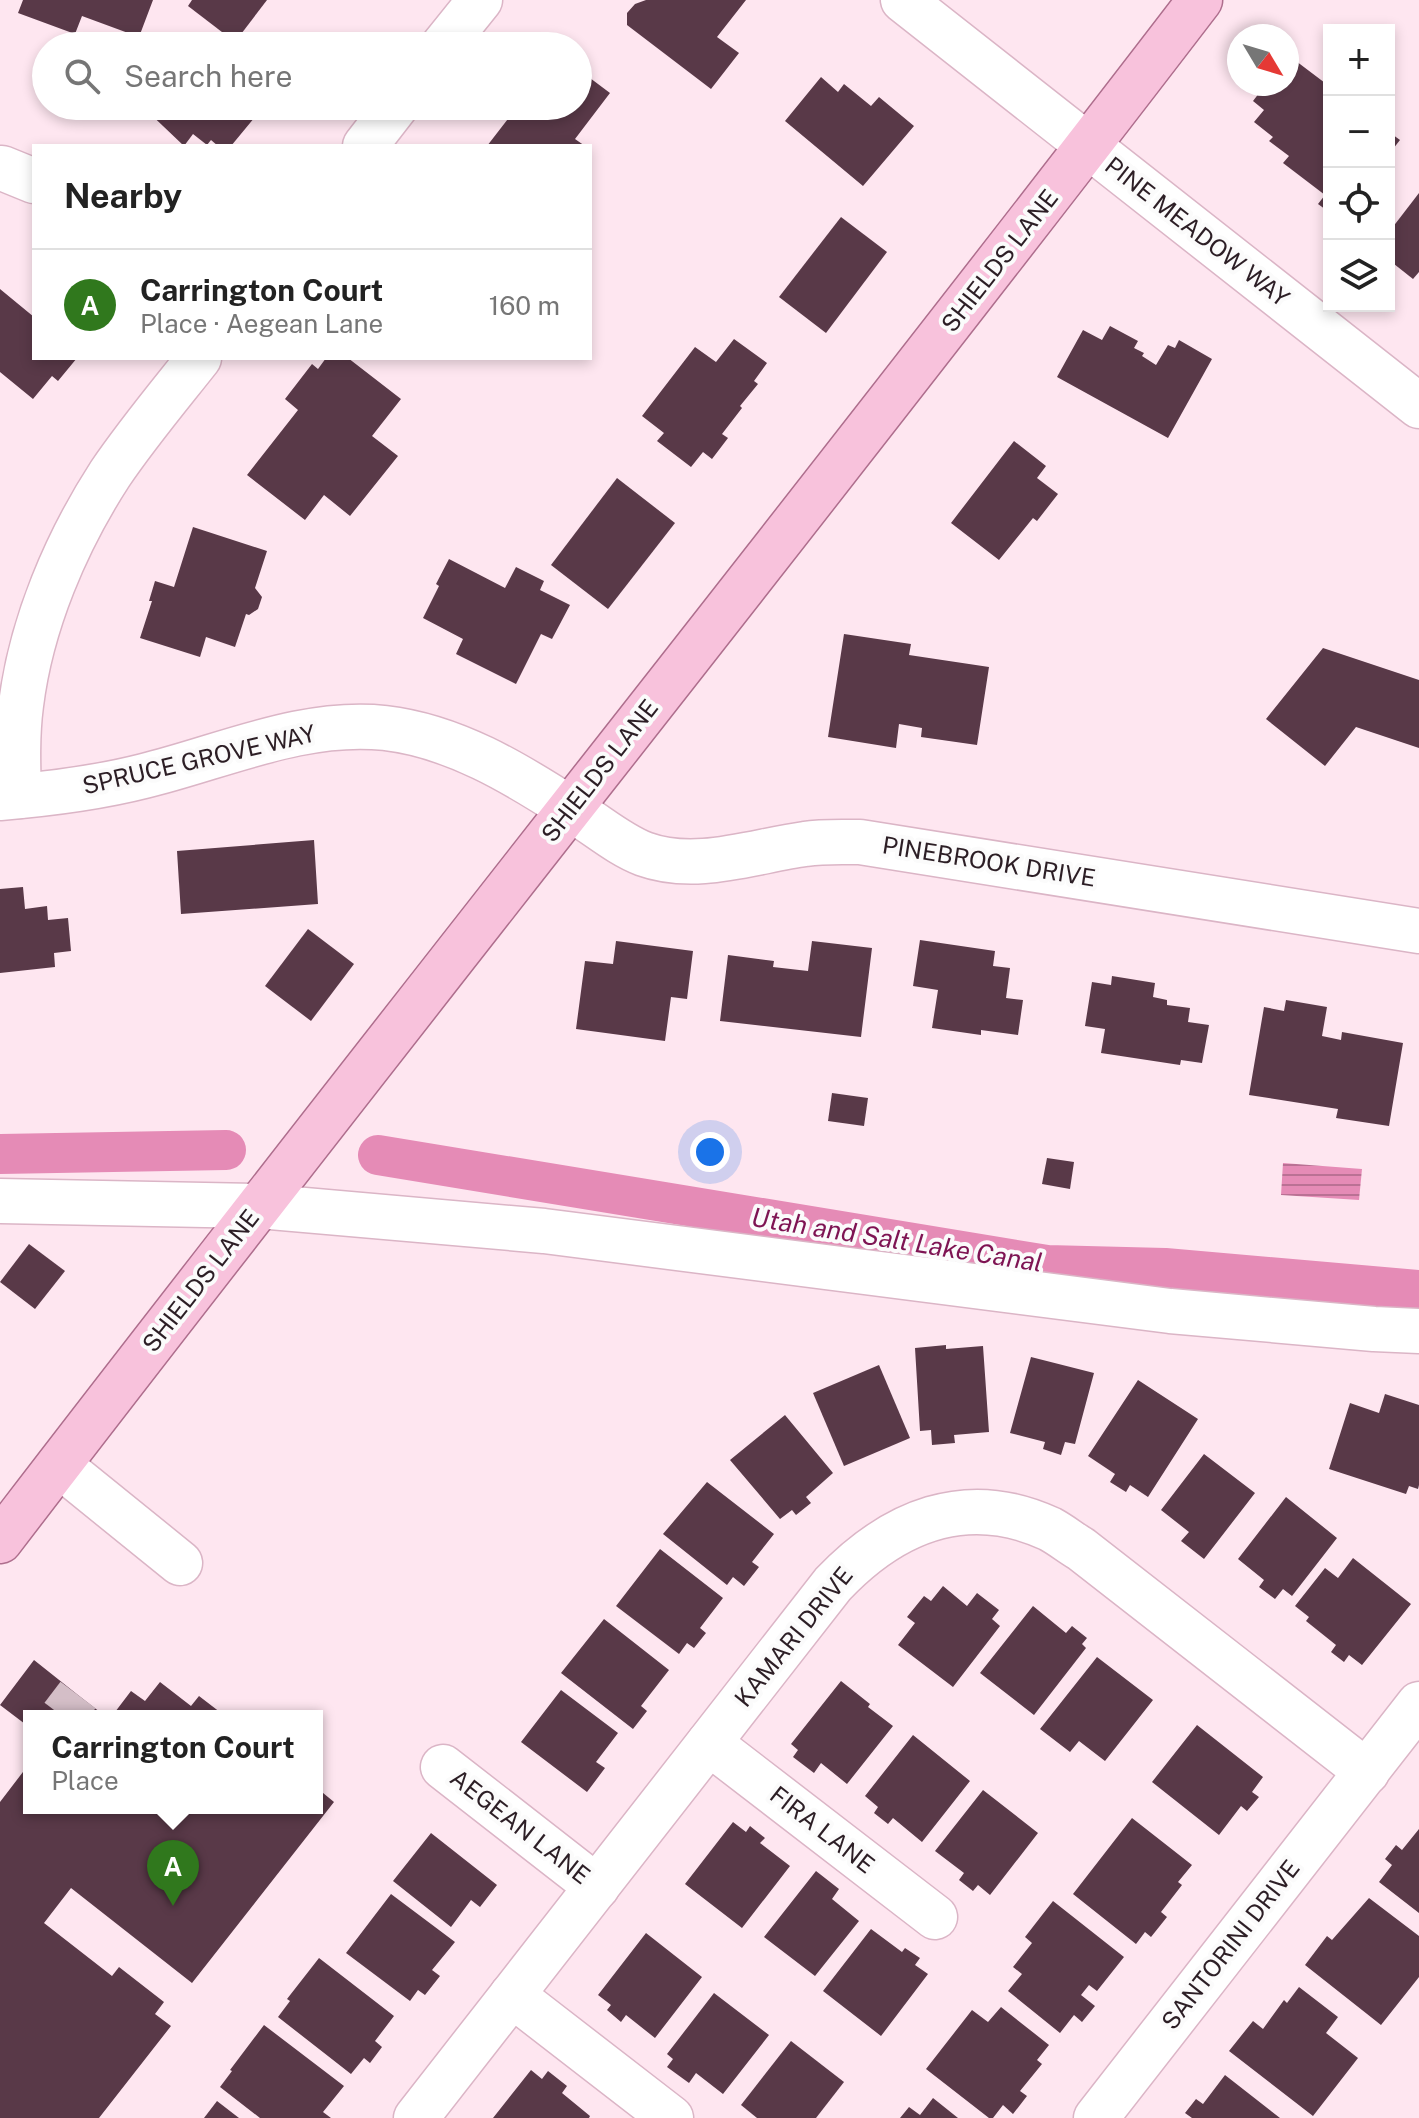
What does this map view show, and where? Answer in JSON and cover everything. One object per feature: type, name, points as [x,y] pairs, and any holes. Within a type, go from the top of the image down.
[{"type":"main road","name":"SHIELDS LANE","points":[[0,1541],[1200,0]]},
{"type":"street","points":[[454,32],[480,0]]},
{"type":"street","name":"PINE MEADOW WAY","points":[[903,0],[1419,406]]},
{"type":"street","points":[[367,144],[385,120]]},
{"type":"street","points":[[10,797],[21,704],[31,655],[59,573],[85,517],[110,474],[197,360]]},
{"type":"street","name":"SPRUCE GROVE WAY","points":[[10,797],[142,777],[282,737],[351,727],[411,732],[467,750],[571,809]]},
{"type":"street","name":"PINEBROOK DRIVE","points":[[571,809],[645,855],[679,861],[711,861],[808,843],[860,842],[1419,931]]},
{"type":"street","points":[[0,1201],[259,1206],[544,1231],[1170,1311],[1419,1331]]},
{"type":"street","points":[[59,1465],[180,1563]]},
{"type":"street","name":"KAMARI DRIVE","points":[[416,2118],[833,1584],[856,1560],[910,1524],[940,1515],[977,1512],[1015,1517],[1050,1530],[1081,1549],[1367,1772]]},
{"type":"street","name":"SANTORINI DRIVE","points":[[1096,2118],[1419,1704]]},
{"type":"street","name":"FIRA LANE","points":[[709,1743],[935,1917]]},
{"type":"street","name":"AEGEAN LANE","points":[[443,1767],[597,1887]]},
{"type":"street","points":[[512,1995],[671,2118]]},
{"type":"shaded area","points":[[1283,1163],[1362,1169],[1359,1200],[1281,1195]]},
{"type":"building","points":[[23,0],[153,0],[141,32],[125,32],[82,16],[76,32],[70,32],[18,13]]},
{"type":"building","points":[[192,0],[267,0],[243,32],[222,32],[188,6]]},
{"type":"building","points":[[646,0],[746,0],[717,37],[739,53],[711,89],[627,25],[627,13],[635,4]]},
{"type":"building","points":[[1299,63],[1323,81],[1323,193],[1283,163],[1289,156],[1269,141],[1273,137],[1254,122],[1264,110],[1253,101],[1257,96],[1299,96]]},
{"type":"building","points":[[821,77],[838,92],[844,84],[871,106],[879,97],[914,126],[863,186],[785,121]]},
{"type":"building","points":[[592,80],[610,93],[592,117]]},
{"type":"building","points":[[157,120],[252,120],[233,144],[216,144],[211,140],[206,144],[193,134],[186,144]]},
{"type":"building","points":[[507,120],[589,120],[575,139],[582,144],[489,144]]},
{"type":"building","points":[[1419,193],[1419,272],[1413,279],[1395,265],[1395,224]]},
{"type":"building","points":[[841,217],[887,252],[826,333],[779,297]]},
{"type":"building","points":[[0,289],[32,315],[32,360],[75,360],[58,381],[52,376],[33,399],[0,372]]},
{"type":"building","points":[[1110,326],[1138,341],[1134,348],[1156,365],[1168,345],[1175,348],[1179,340],[1212,359],[1168,438],[1057,377],[1083,330],[1102,340]]},
{"type":"building","points":[[734,339],[767,363],[754,381],[758,384],[722,434],[728,438],[712,459],[703,452],[691,467],[657,441],[664,433],[642,416],[695,347],[716,362]]},
{"type":"building","points":[[325,360],[351,360],[401,399],[372,436],[398,456],[350,516],[324,495],[305,520],[247,475],[298,410],[285,399],[312,364],[318,369]]},
{"type":"building","points":[[1014,441],[1046,466],[1037,478],[1058,494],[1037,521],[1033,518],[999,560],[951,523]]},
{"type":"building","points":[[617,478],[675,523],[608,609],[551,565]]},
{"type":"building","points":[[193,527],[267,551],[255,588],[262,597],[258,609],[246,614],[235,647],[206,637],[200,657],[140,638],[155,581],[174,587]]},
{"type":"building","points":[[449,559],[505,588],[516,567],[544,581],[540,590],[570,605],[552,639],[541,634],[516,684],[456,654],[463,639],[423,618]]},
{"type":"building","points":[[844,634],[911,644],[909,655],[989,667],[977,745],[921,737],[922,728],[899,724],[896,748],[828,737]]},
{"type":"building","points":[[1323,648],[1419,680],[1419,748],[1356,727],[1325,766],[1266,719]]},
{"type":"building","points":[[314,840],[318,904],[181,914],[177,851]]},
{"type":"building","points":[[23,887],[25,909],[47,906],[48,920],[68,918],[71,951],[54,953],[55,967],[0,973],[0,889]]},
{"type":"building","points":[[308,929],[354,964],[311,1021],[265,986]]},
{"type":"building","points":[[920,940],[995,951],[993,966],[1010,968],[1006,998],[1023,1000],[1018,1035],[981,1030],[981,1035],[932,1028],[938,990],[913,986]]},
{"type":"building","points":[[616,941],[693,951],[687,999],[671,997],[665,1041],[576,1029],[585,961],[613,964]]},
{"type":"building","points":[[812,941],[872,948],[861,1037],[720,1021],[728,955],[774,961],[773,967],[808,971]]},
{"type":"building","points":[[1112,976],[1155,983],[1153,997],[1167,1000],[1167,1005],[1190,1008],[1188,1022],[1209,1025],[1202,1063],[1181,1060],[1180,1065],[1101,1053],[1105,1029],[1085,1026],[1092,982],[1111,985]]},
{"type":"building","points":[[1286,1000],[1327,1007],[1322,1036],[1341,1040],[1342,1032],[1403,1043],[1389,1126],[1336,1118],[1338,1109],[1249,1095],[1264,1007],[1284,1011]]},
{"type":"building","points":[[832,1093],[868,1098],[864,1126],[828,1121]]},
{"type":"building","points":[[1047,1158],[1074,1162],[1070,1189],[1042,1184]]},
{"type":"building","points":[[29,1244],[65,1271],[35,1309],[0,1282]]},
{"type":"building","points":[[946,1345],[946,1349],[983,1346],[989,1432],[954,1435],[955,1443],[932,1445],[931,1430],[920,1431],[915,1348]]},
{"type":"building","points":[[1031,1357],[1094,1373],[1075,1444],[1065,1442],[1061,1455],[1043,1449],[1045,1442],[1010,1433]]},
{"type":"building","points":[[879,1365],[910,1438],[844,1466],[813,1393]]},
{"type":"building","points":[[1138,1380],[1198,1419],[1148,1497],[1130,1485],[1126,1492],[1110,1482],[1115,1474],[1088,1456]]},
{"type":"building","points":[[1385,1394],[1419,1405],[1419,1485],[1418,1489],[1409,1486],[1406,1494],[1329,1469],[1350,1403],[1379,1413]]},
{"type":"building","points":[[785,1415],[833,1473],[806,1497],[811,1503],[796,1515],[792,1510],[780,1519],[730,1460]]},
{"type":"building","points":[[1204,1454],[1255,1493],[1204,1559],[1181,1541],[1189,1532],[1161,1510]]},
{"type":"building","points":[[707,1482],[774,1534],[752,1562],[759,1567],[744,1586],[733,1577],[727,1585],[663,1534]]},
{"type":"building","points":[[1286,1497],[1337,1538],[1292,1596],[1283,1589],[1275,1599],[1259,1587],[1264,1580],[1238,1559]]},
{"type":"building","points":[[660,1549],[723,1598],[700,1628],[706,1633],[694,1648],[687,1643],[679,1654],[616,1606]]},
{"type":"building","points":[[1353,1558],[1411,1604],[1362,1665],[1349,1655],[1344,1662],[1331,1652],[1336,1645],[1306,1621],[1309,1617],[1295,1606],[1325,1568],[1338,1578]]},
{"type":"building","points":[[943,1586],[967,1606],[977,1593],[999,1610],[992,1619],[1000,1626],[953,1687],[898,1645],[915,1623],[907,1617],[924,1596],[931,1601]]},
{"type":"building","points":[[1033,1606],[1066,1633],[1072,1626],[1087,1638],[1082,1644],[1086,1648],[1034,1715],[980,1673]]},
{"type":"building","points":[[604,1619],[669,1670],[641,1706],[647,1711],[633,1729],[561,1673]]},
{"type":"building","points":[[1097,1657],[1153,1700],[1105,1761],[1079,1741],[1070,1752],[1040,1729]]},
{"type":"building","points":[[34,1660],[97,1710],[23,1710],[23,1722],[0,1705]]},
{"type":"building","points":[[841,1681],[893,1726],[847,1784],[821,1763],[814,1773],[793,1757],[798,1750],[791,1744]]},
{"type":"building","points":[[160,1682],[191,1706],[199,1696],[217,1710],[117,1710],[131,1691],[145,1701]]},
{"type":"building","points":[[561,1690],[618,1733],[596,1762],[605,1768],[587,1792],[521,1742]]},
{"type":"building","points":[[1197,1725],[1263,1777],[1252,1792],[1259,1797],[1247,1811],[1241,1806],[1219,1835],[1152,1782]]},
{"type":"building","points":[[913,1735],[970,1781],[922,1842],[893,1818],[888,1824],[874,1813],[878,1807],[865,1796]]},
{"type":"building","points":[[23,1772],[23,1814],[323,1814],[323,1793],[334,1802],[192,1983],[71,1888],[44,1923],[112,1976],[119,1967],[164,2002],[155,2014],[171,2026],[99,2118],[0,2118],[0,1802]]},
{"type":"building","points":[[983,1790],[1038,1833],[990,1895],[978,1885],[973,1891],[959,1880],[964,1873],[935,1851]]},
{"type":"building","points":[[1132,1818],[1192,1865],[1178,1882],[1182,1885],[1161,1912],[1167,1917],[1151,1937],[1145,1932],[1136,1944],[1073,1894]]},
{"type":"building","points":[[733,1822],[746,1832],[750,1826],[765,1838],[760,1843],[790,1866],[742,1928],[685,1884]]},
{"type":"building","points":[[1419,1829],[1419,1913],[1379,1882],[1392,1865],[1385,1859],[1396,1845],[1402,1850]]},
{"type":"building","points":[[431,1833],[497,1885],[480,1907],[471,1900],[451,1927],[393,1881]]},
{"type":"building","points":[[816,1871],[839,1889],[832,1899],[859,1921],[815,1976],[764,1937]]},
{"type":"building","points":[[391,1894],[455,1942],[432,1970],[440,1976],[425,1995],[418,1990],[410,2001],[346,1953]]},
{"type":"building","points":[[1369,1898],[1419,1936],[1419,1977],[1381,2025],[1305,1965],[1327,1936],[1332,1940]]},
{"type":"building","points":[[1053,1901],[1124,1957],[1097,1991],[1089,1985],[1081,1995],[1095,2006],[1082,2022],[1074,2015],[1060,2033],[1008,1991],[1022,1974],[1013,1967],[1032,1943],[1025,1937]]},
{"type":"building","points":[[871,1929],[902,1952],[905,1948],[920,1958],[915,1965],[928,1974],[881,2036],[823,1991]]},
{"type":"building","points":[[646,1933],[702,1977],[655,2038],[626,2015],[621,2022],[607,2010],[611,2005],[598,1995]]},
{"type":"building","points":[[319,1958],[394,2016],[375,2041],[382,2047],[370,2063],[364,2058],[351,2074],[278,2017],[290,2001],[287,1999]]},
{"type":"building","points":[[1299,1987],[1338,2017],[1326,2033],[1358,2058],[1313,2116],[1229,2051],[1253,2021],[1263,2029],[1284,2000],[1287,2003]]},
{"type":"building","points":[[714,1993],[769,2035],[723,2094],[696,2073],[689,2083],[667,2067],[673,2059],[667,2054]]},
{"type":"building","points":[[1001,2007],[1049,2045],[1037,2060],[1042,2064],[1020,2091],[1027,2096],[1013,2114],[1003,2105],[993,2118],[989,2118],[926,2069],[972,2010],[988,2022]]},
{"type":"building","points":[[264,2025],[344,2086],[323,2112],[331,2118],[260,2118],[220,2087]]},
{"type":"building","points":[[791,2041],[844,2082],[816,2118],[757,2118],[741,2105]]},
{"type":"building","points":[[531,2070],[542,2079],[548,2071],[567,2086],[562,2093],[589,2118],[493,2118]]},
{"type":"building","points":[[1225,2075],[1280,2118],[1192,2118],[1185,2113],[1196,2099],[1203,2104]]},
{"type":"building","points":[[933,2098],[958,2118],[900,2118],[909,2107],[920,2115]]},
{"type":"building","points":[[217,2101],[239,2118],[204,2118]]},
{"type":"waterway","name":"Utah and Salt Lake Canal","points":[[0,1154],[226,1150]]},
{"type":"waterway","name":"Utah and Salt Lake Canal","points":[[378,1155],[1047,1265],[1165,1268],[1419,1290]]},
{"type":"tunnel","points":[[67,1710],[78,1695]]},
{"type":"place","name":"Carrington Court","points":[[173,1906]]}]
